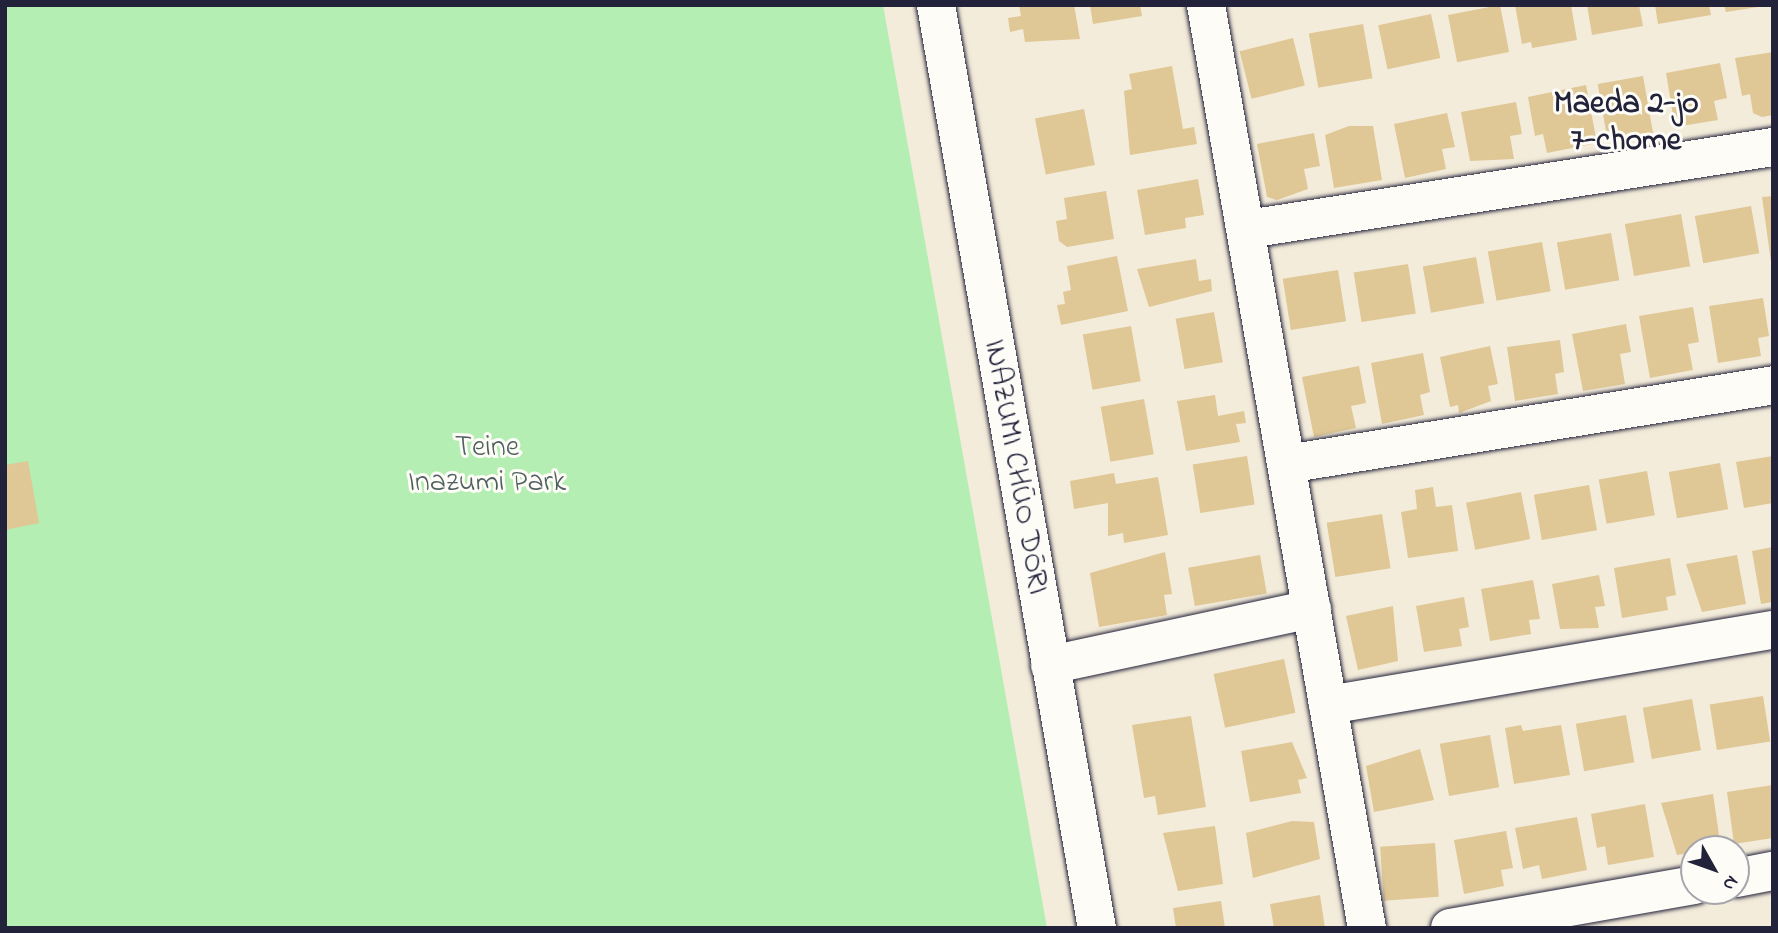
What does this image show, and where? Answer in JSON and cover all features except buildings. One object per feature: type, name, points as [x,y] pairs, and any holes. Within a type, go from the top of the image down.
[{"type":"street","name":"INAZUMI CHŪO DŌRI","points":[[936,5],[1097,928]]},
{"type":"street","points":[[1206,5],[1248,229],[1367,928]]},
{"type":"street","points":[[1248,229],[1773,147]]},
{"type":"street","points":[[1287,464],[1773,385]]},
{"type":"street","points":[[1050,665],[1312,610]]},
{"type":"street","points":[[1328,705],[1773,630]]},
{"type":"street","points":[[1750,876],[1773,872]]},
{"type":"street","points":[[1450,928],[1680,887]]},
{"type":"green space","name":"Teine Inazumi Park","points":[[5,5],[883,5],[1047,928],[5,928]]},
{"type":"district","name":"Maeda 2-jo 7-chome","points":[[1626,124]]}]
